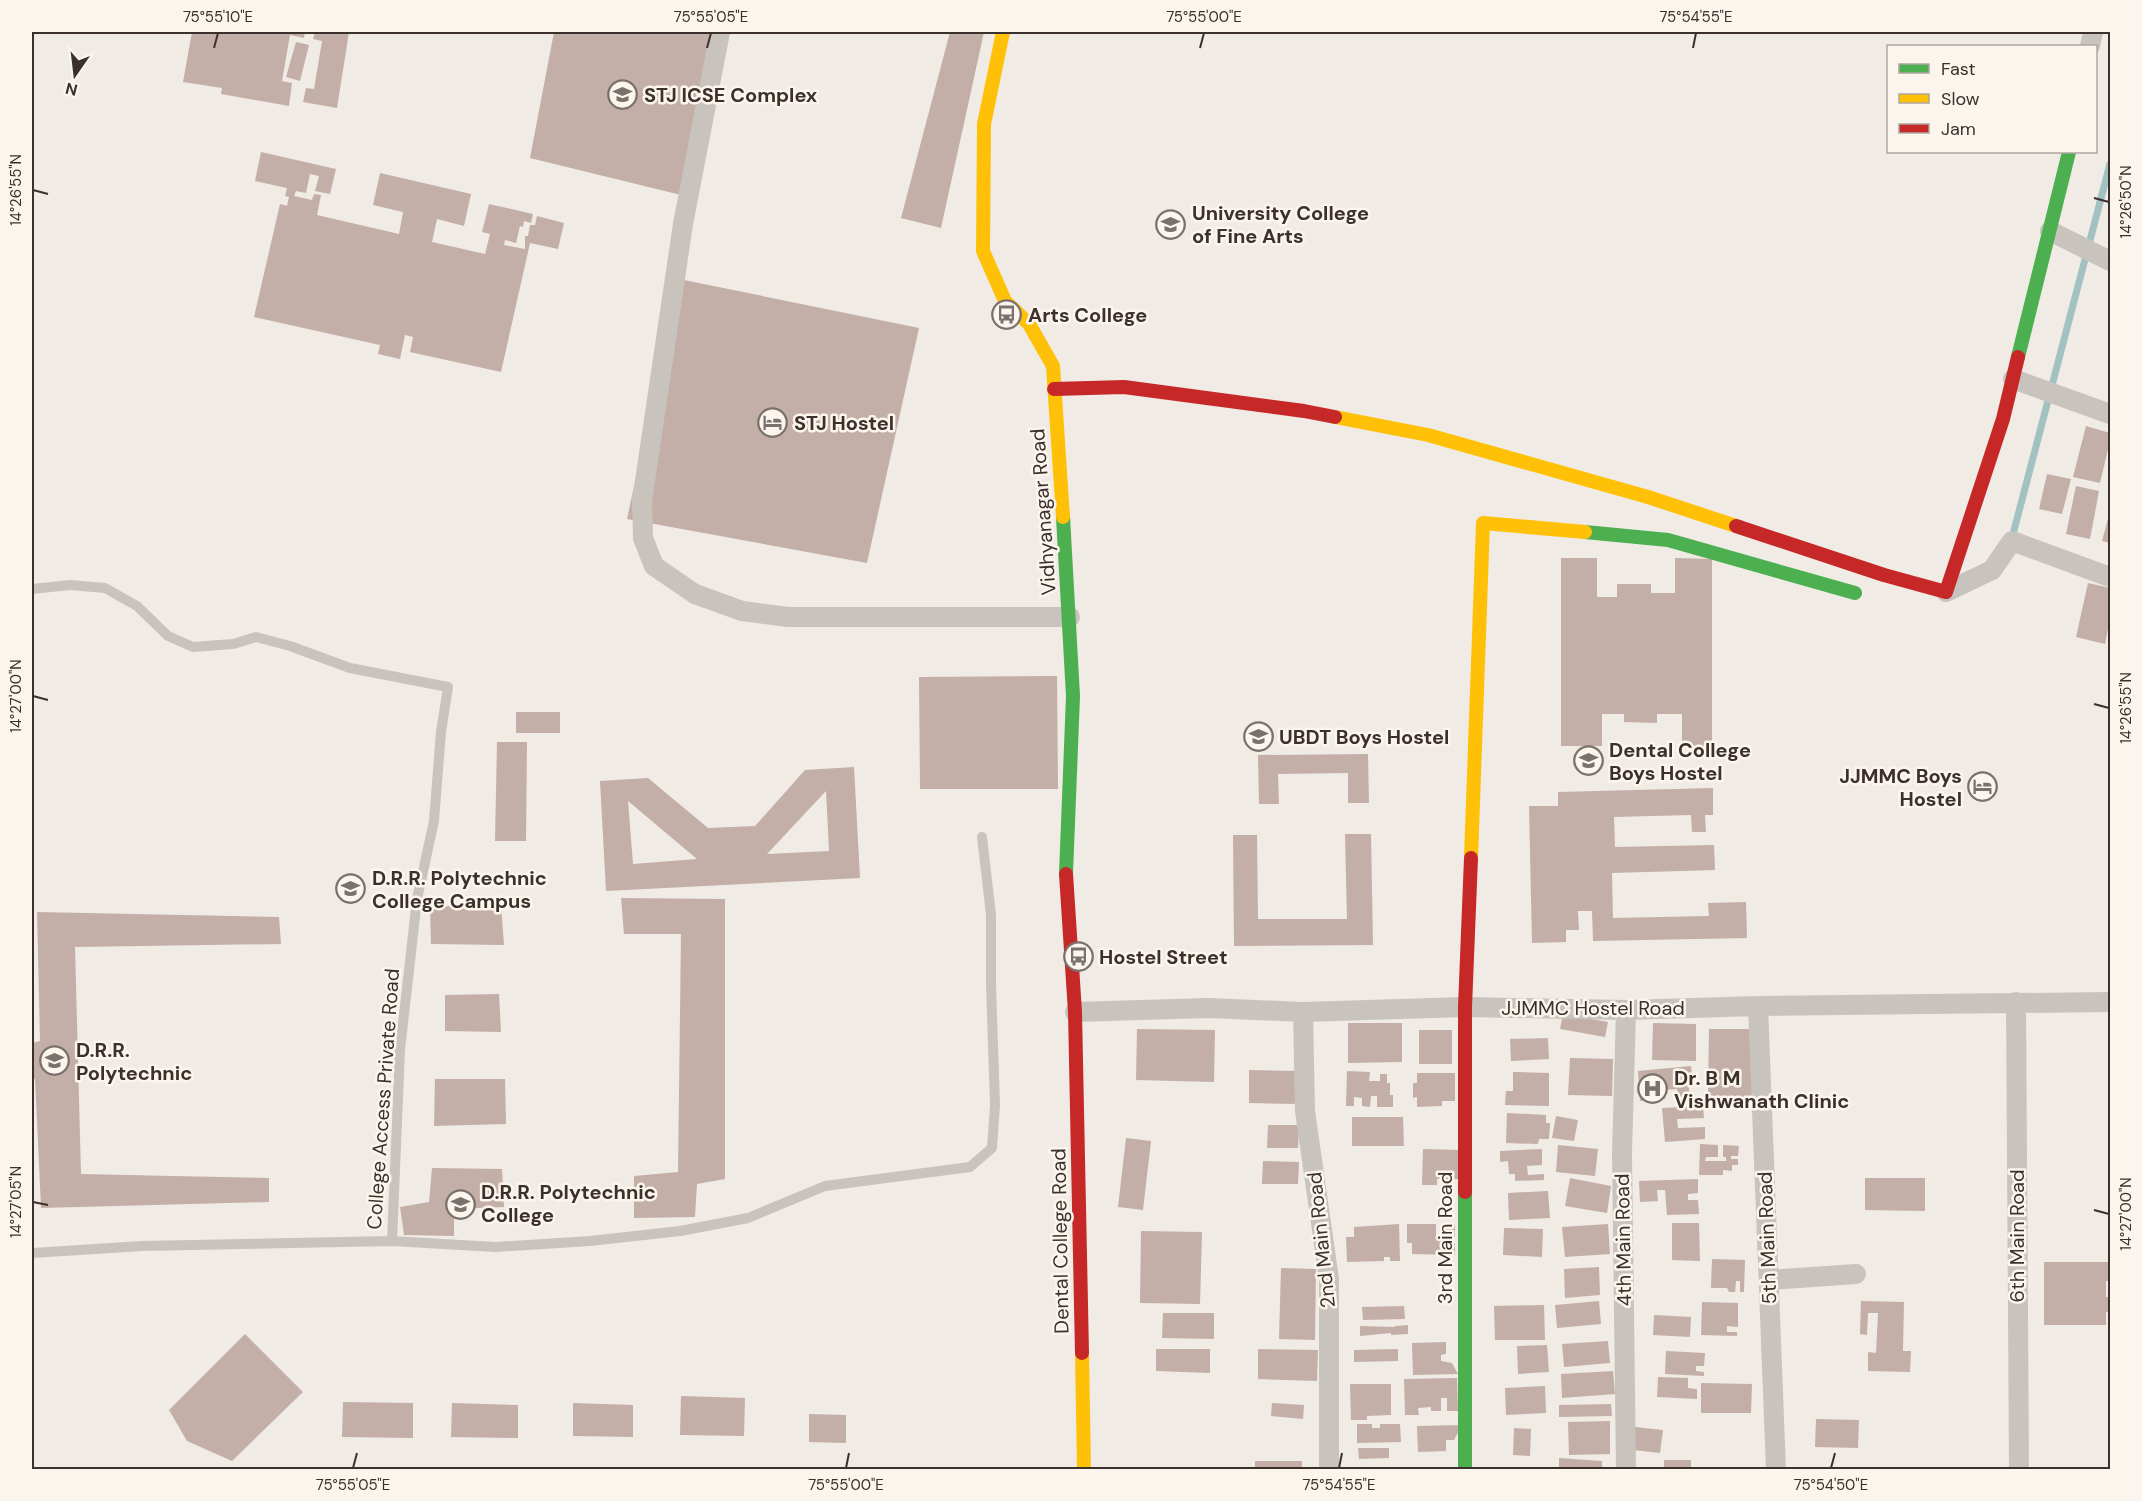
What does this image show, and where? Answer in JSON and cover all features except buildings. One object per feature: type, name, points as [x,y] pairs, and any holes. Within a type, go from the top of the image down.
[{"type":"street","points":[[720,32],[683,224],[642,501],[643,538],[654,566],[695,594],[742,611],[788,617],[1070,617]]},
{"type":"street","name":"Vidhyanagar Road","points":[[1003,32],[984,124],[983,251],[1005,301],[1029,324],[1053,366],[1073,696],[1066,878],[1075,1012]]},
{"type":"street","points":[[1946,592],[2003,419],[2069,153]]},
{"type":"street","points":[[2050,231],[2110,261]]},
{"type":"street","points":[[2013,379],[2110,414]]},
{"type":"street","points":[[1054,389],[1124,387],[1304,411],[1428,435],[1648,497],[1884,575],[1946,592],[1992,570],[2012,541],[2110,577]]},
{"type":"street","name":"3rd Main Road","points":[[1465,1470],[1465,1007],[1483,523],[1668,540],[1855,593]]},
{"type":"street","name":"6th Main Road","points":[[2016,1002],[2019,1470]]},
{"type":"street","name":"JJMMC Hostel Road","points":[[1075,1012],[1208,1008],[1304,1012],[1465,1007],[1626,1010],[1758,1006],[2110,1002]]},
{"type":"street","name":"5th Main Road","points":[[1758,1006],[1776,1470]]},
{"type":"street","name":"4th Main Road","points":[[1626,1010],[1622,1153],[1626,1470]]},
{"type":"street","name":"Dental College Road","points":[[1075,1012],[1084,1470]]},
{"type":"street","name":"2nd Main Road","points":[[1304,1012],[1305,1111],[1329,1279],[1329,1470]]},
{"type":"street","points":[[1768,1280],[1856,1274]]},
{"type":"lane","name":"College Access Private Road","points":[[32,589],[70,585],[105,588],[137,606],[168,636],[193,647],[233,644],[256,637],[290,646],[350,668],[448,687],[441,732],[434,821],[417,899],[400,1050],[392,1241]]},
{"type":"lane","name":"College Access Private Road","points":[[32,1253],[142,1246],[392,1241],[495,1247],[590,1240],[680,1231],[748,1218],[825,1186],[970,1167],[992,1148],[995,1105],[991,915],[982,837]]},
{"type":"waterway","points":[[2012,538],[2110,164]]},
{"type":"traffic: fast","points":[[2018,357],[2069,153]]},
{"type":"traffic: fast","points":[[1063,517],[1073,696],[1066,874]]},
{"type":"traffic: fast","points":[[1585,532],[1668,540],[1855,593]]},
{"type":"traffic: fast","points":[[1465,1192],[1465,1470]]},
{"type":"traffic: slow","points":[[1003,32],[984,124],[983,251],[1005,301],[1029,324],[1053,366],[1063,517]]},
{"type":"traffic: slow","points":[[1335,417],[1428,435],[1648,497],[1736,526]]},
{"type":"traffic: slow","points":[[1471,858],[1483,523],[1585,532]]},
{"type":"traffic: slow","points":[[1082,1353],[1084,1470]]},
{"type":"traffic: jam","points":[[1736,526],[1884,575],[1946,592],[2003,419],[2018,357]]},
{"type":"traffic: jam","points":[[1054,389],[1124,387],[1335,417]]},
{"type":"traffic: jam","points":[[1465,1192],[1465,1007],[1471,858]]},
{"type":"traffic: jam","points":[[1066,874],[1075,1012],[1082,1353]]},
{"type":"place","name":"STJ ICSE Complex","points":[[623,95]]},
{"type":"place","name":"University College of Fine Arts","points":[[1171,224]]},
{"type":"place","name":"Arts College","points":[[1007,315]]},
{"type":"place","name":"STJ Hostel","points":[[773,423]]},
{"type":"place","name":"UBDT Boys Hostel","points":[[1258,737]]},
{"type":"place","name":"Dental College Boys Hostel","points":[[1588,761]]},
{"type":"place","name":"JJMMC Boys Hostel","points":[[1983,787]]},
{"type":"place","name":"D.R.R. Polytechnic College Campus","points":[[351,889]]},
{"type":"place","name":"Hostel Street","points":[[1078,957]]},
{"type":"place","name":"D.R.R. Polytechnic","points":[[55,1061]]},
{"type":"place","name":"Dr. B M Vishwanath Clinic","points":[[1653,1089]]},
{"type":"place","name":"D.R.R. Polytechnic College","points":[[460,1204]]}]
